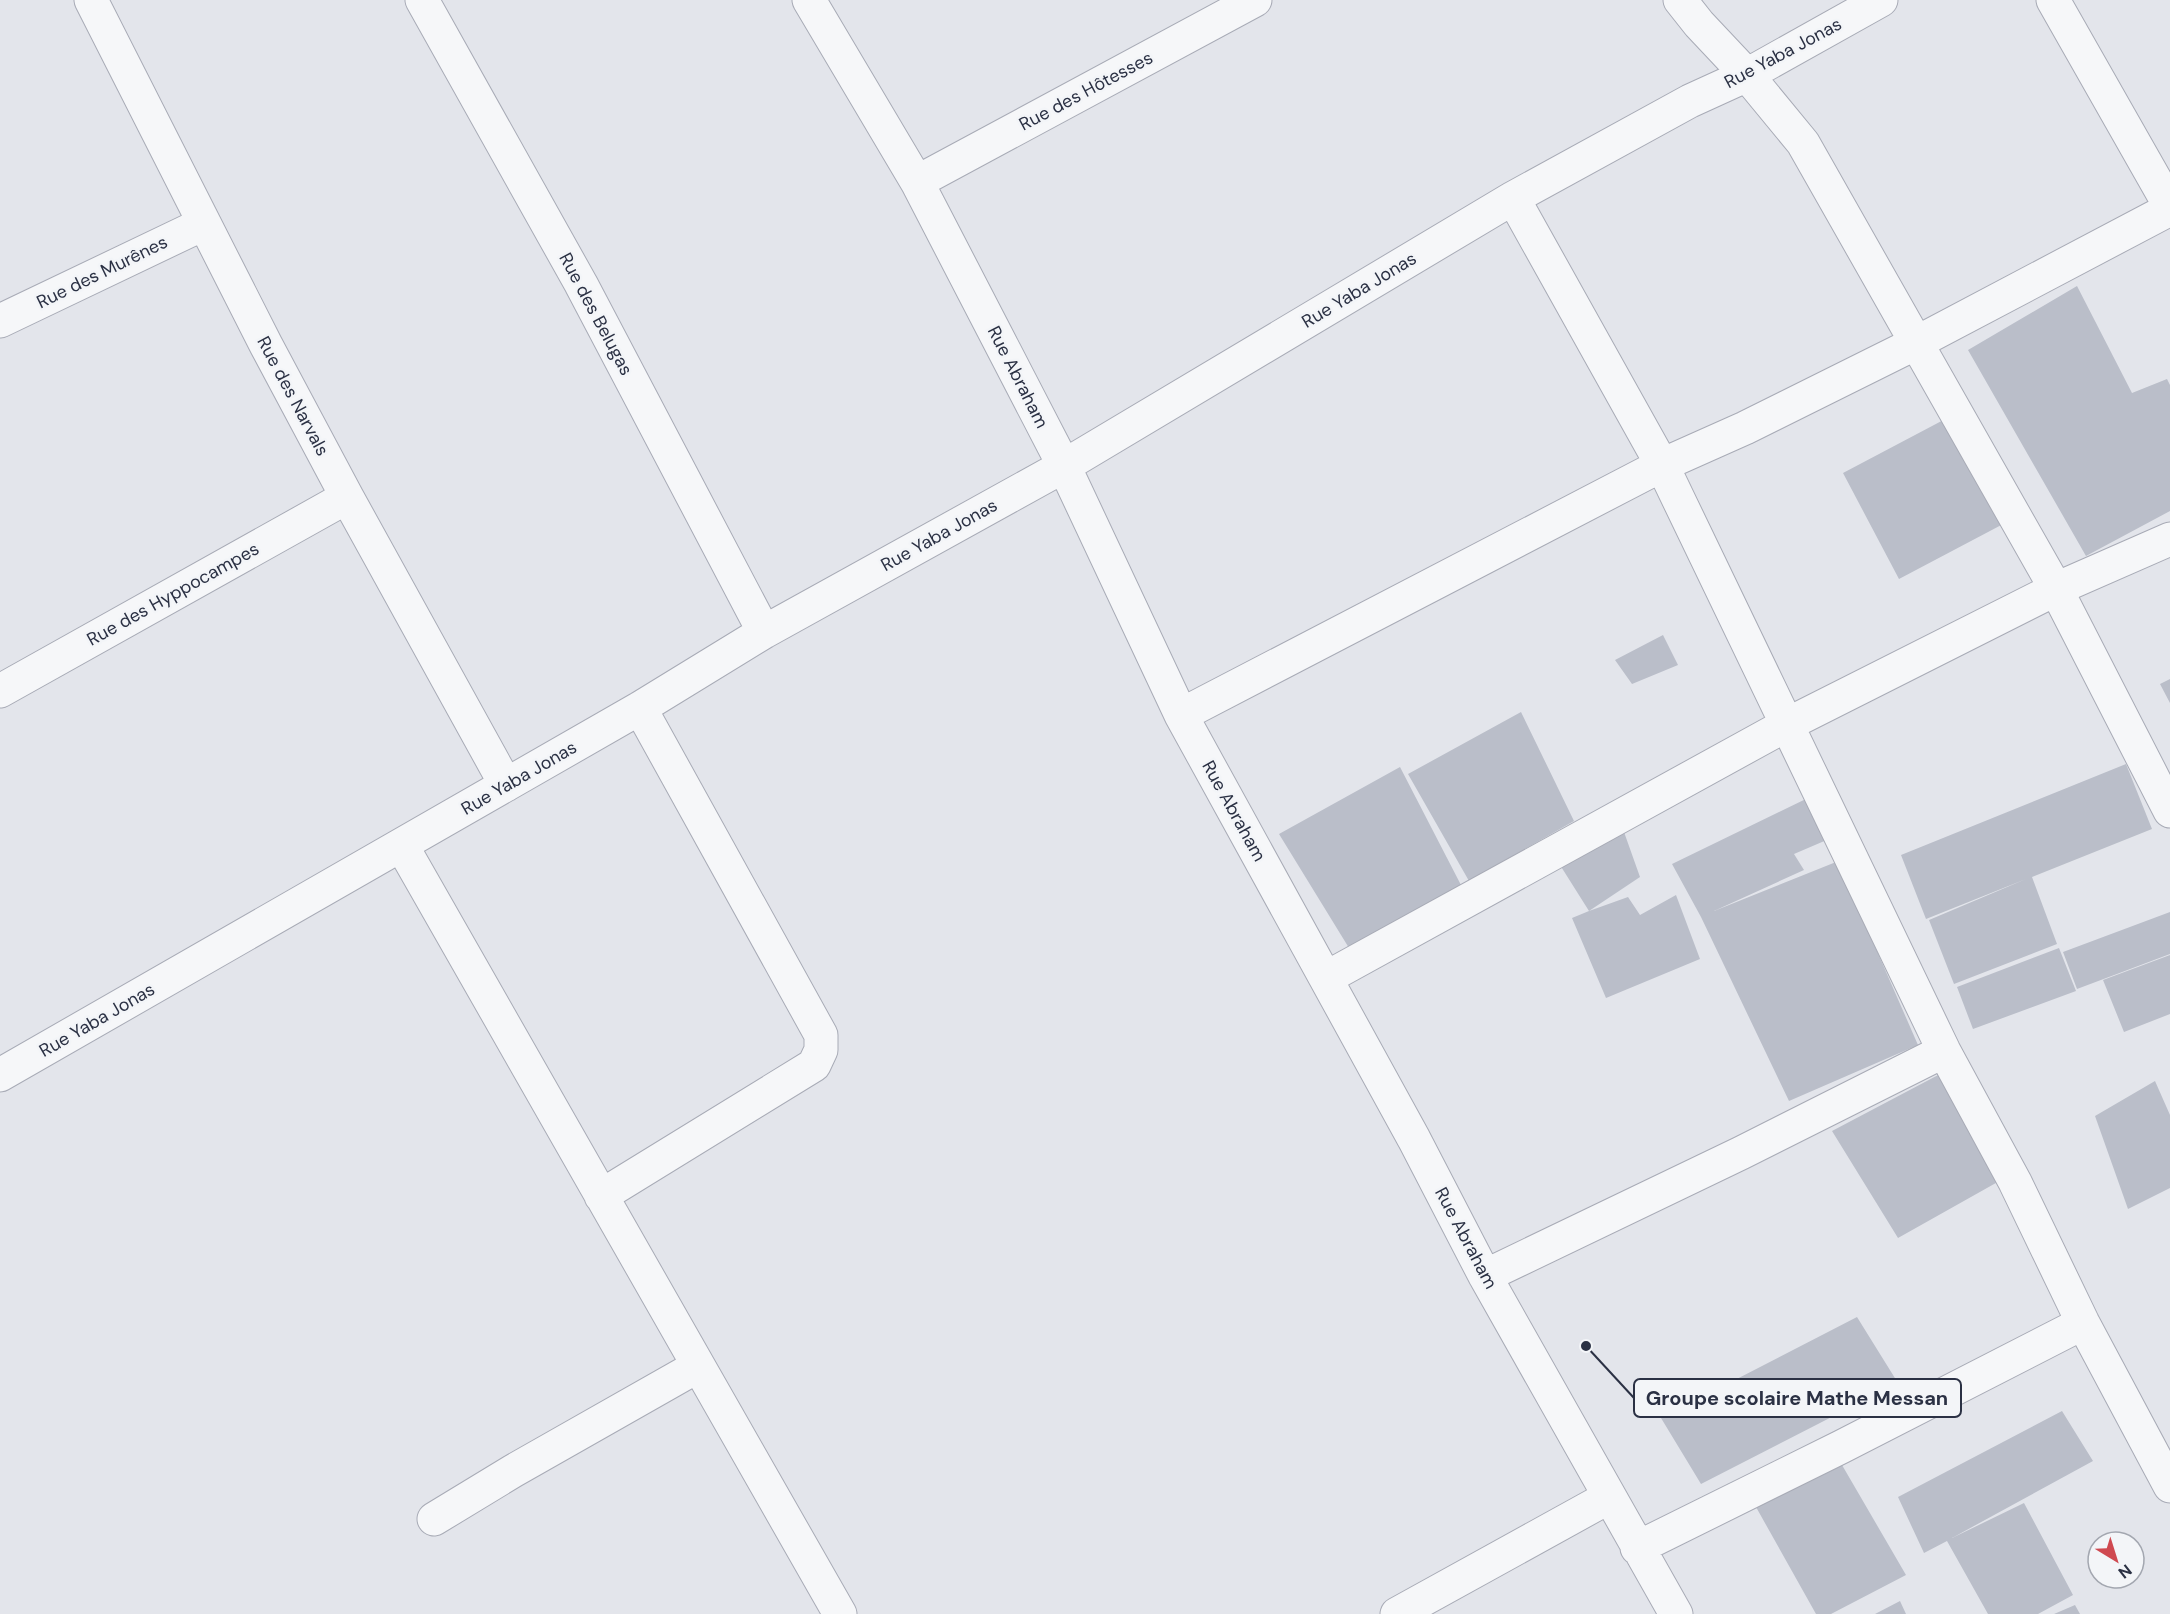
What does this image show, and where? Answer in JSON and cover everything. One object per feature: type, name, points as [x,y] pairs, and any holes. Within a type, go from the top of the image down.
[{"type":"street","name":"Rue des Narvals","points":[[91,0],[203,224],[347,497],[506,785]]},
{"type":"street","name":"Rue des Belugas","points":[[422,0],[581,284],[764,632]]},
{"type":"street","name":"Rue Abraham","points":[[809,0],[917,182],[1064,466],[1181,715],[1414,1139],[1485,1276],[1676,1614]]},
{"type":"street","name":"Rue des Hôtesses","points":[[917,182],[1255,0]]},
{"type":"street","points":[[1680,0],[1699,24],[1748,75],[1803,143],[2056,589],[2170,811]]},
{"type":"street","name":"Rue Yaba Jonas","points":[[0,1075],[640,708],[764,632],[1064,466],[1513,198],[1690,101],[1748,75],[1881,0]]},
{"type":"street","points":[[1181,715],[1662,465],[1745,428],[1916,343],[2170,208],[2053,0]]},
{"type":"street","points":[[1513,198],[1662,465],[1944,1051],[2015,1182],[2083,1323],[2170,1486]]},
{"type":"street","name":"Rue des Murênes","points":[[0,321],[203,224]]},
{"type":"street","name":"Rue des Hyppocampes","points":[[0,691],[347,497]]},
{"type":"street","points":[[1326,978],[1786,724],[2056,589],[2170,539]]},
{"type":"street","points":[[602,1196],[814,1065],[821,1050],[821,1035],[640,708]]},
{"type":"street","points":[[402,846],[840,1614]]},
{"type":"street","points":[[1485,1276],[1741,1153],[1944,1051]]},
{"type":"street","points":[[1637,1548],[2083,1323]]},
{"type":"street","points":[[434,1520],[513,1471],[699,1366]]},
{"type":"street","points":[[1397,1614],[1609,1497]]},
{"type":"building","points":[[2077,286],[2132,393],[2167,379],[2170,385],[2170,511],[2086,556],[1968,350]]},
{"type":"building","points":[[1951,416],[2007,522],[1899,579],[1843,473]]},
{"type":"building","points":[[1663,635],[1678,665],[1632,684],[1615,660]]},
{"type":"building","points":[[2170,679],[2170,703],[2160,684]]},
{"type":"building","points":[[1521,712],[1574,821],[1469,881],[1408,774]]},
{"type":"building","points":[[2126,764],[2152,829],[2032,877],[2057,944],[1954,984],[1929,920],[2026,879],[1926,919],[1901,855]]},
{"type":"building","points":[[1400,767],[1462,887],[1349,948],[1279,834]]},
{"type":"building","points":[[1810,797],[1829,839],[1794,854],[1804,870],[1714,911],[1841,860],[1859,910],[1918,1045],[1789,1101],[1701,917],[1672,864]]},
{"type":"building","points":[[1624,832],[1640,877],[1589,911],[1560,865]]},
{"type":"building","points":[[1676,895],[1700,959],[1606,998],[1572,918],[1628,897],[1640,915]]},
{"type":"building","points":[[2170,912],[2170,954],[2077,989],[2063,952]]},
{"type":"building","points":[[2059,948],[2076,991],[1973,1029],[1957,987]]},
{"type":"building","points":[[2170,955],[2170,1014],[2124,1032],[2103,980]]},
{"type":"building","points":[[1942,1073],[2003,1179],[1898,1238],[1832,1131]]},
{"type":"building","points":[[2155,1081],[2170,1115],[2170,1188],[2128,1209],[2095,1116]]},
{"type":"building","points":[[1857,1317],[1898,1383],[1701,1484],[1661,1418]]},
{"type":"building","points":[[2062,1411],[2093,1461],[1952,1538],[2024,1503],[2073,1595],[2038,1614],[1988,1614],[1947,1541],[1924,1553],[1898,1497]]},
{"type":"building","points":[[1842,1465],[1906,1575],[1831,1614],[1816,1614],[1756,1507]]},
{"type":"building","points":[[1900,1601],[1906,1614],[1875,1614]]},
{"type":"building","points":[[2075,1605],[2080,1614],[2054,1614]]},
{"type":"place","name":"Groupe scolaire Mathe Messan","points":[[1586,1346]]}]
